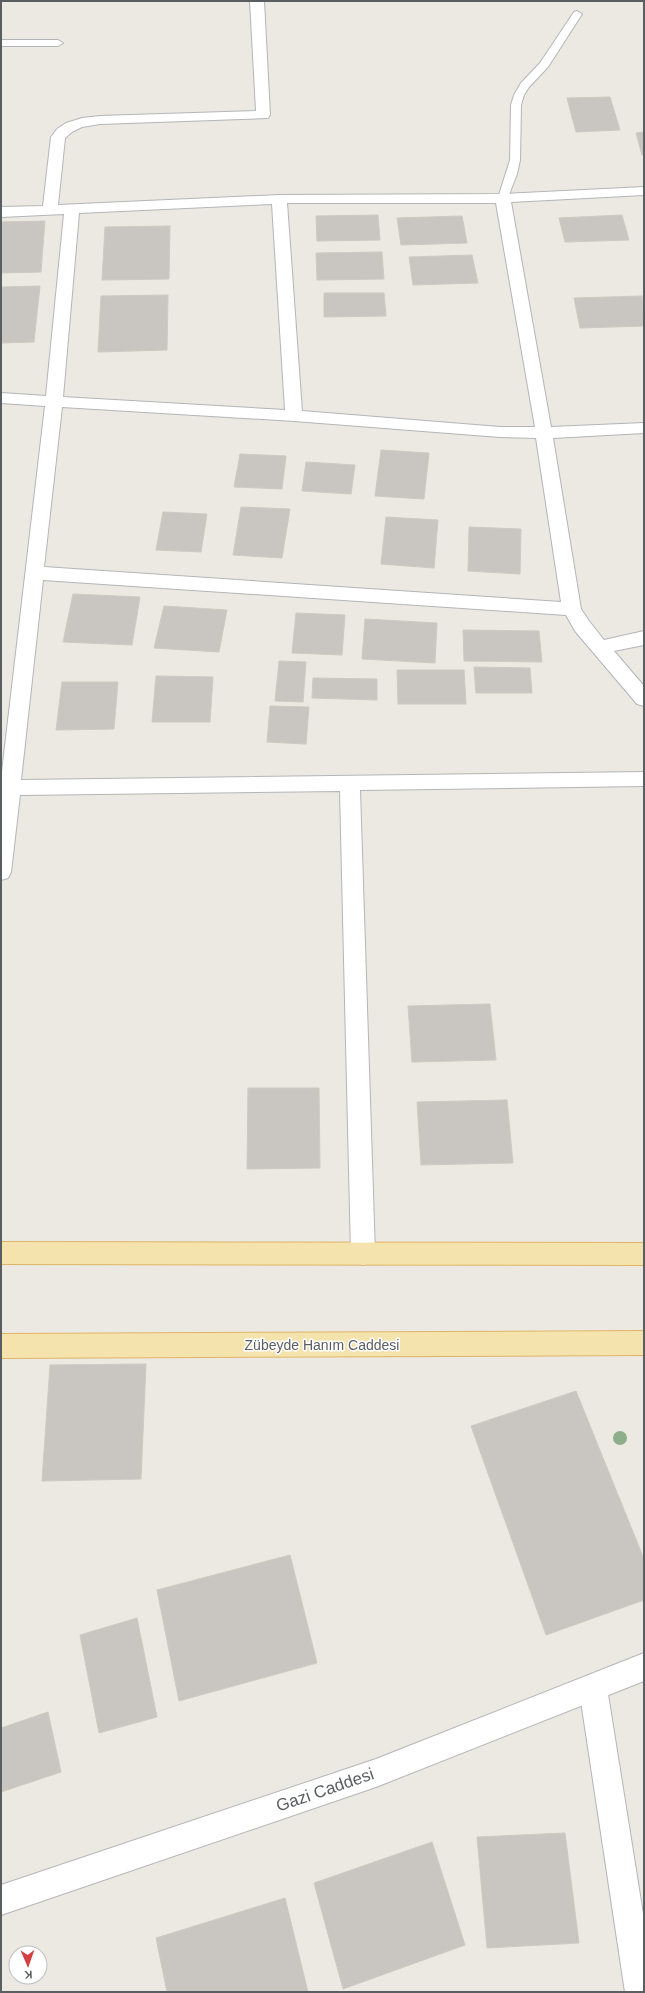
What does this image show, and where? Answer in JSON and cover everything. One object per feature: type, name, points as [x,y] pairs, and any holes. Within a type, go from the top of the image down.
[{"type":"main road","points":[[1,1253],[644,1254]]},
{"type":"main road","name":"Zübeyde Hanım Caddesi","points":[[1,1346],[644,1343]]},
{"type":"street","points":[[50,209],[58,137],[68,127],[78,123],[100,120],[263,115],[257,1]]},
{"type":"street","points":[[1,212],[279,199],[503,198],[644,191]]},
{"type":"street","points":[[503,198],[544,433],[558,536],[572,609],[582,626],[644,699]]},
{"type":"street","points":[[279,199],[294,416]]},
{"type":"street","points":[[1,872],[6,788],[35,573],[54,402],[72,208]]},
{"type":"street","points":[[1,398],[294,416],[500,432],[544,433],[644,428]]},
{"type":"street","points":[[35,573],[572,609]]},
{"type":"street","points":[[601,647],[644,638]]},
{"type":"street","points":[[6,788],[644,779]]},
{"type":"street","points":[[350,784],[362,1254]]},
{"type":"street","name":"Gazi Caddesi","points":[[1,1900],[376,1773],[644,1667]]},
{"type":"street","points":[[593,1688],[640,1992]]},
{"type":"lane","points":[[503,198],[512,174],[517,148],[516,105],[519,95],[525,85],[544,65],[577,14]]},
{"type":"lane","points":[[1,43],[58,43]]},
{"type":"building","points":[[610,97],[620,130],[576,132],[567,98]]},
{"type":"building","points":[[644,132],[644,155],[642,155],[636,133]]},
{"type":"building","points":[[378,215],[380,240],[317,241],[316,216]]},
{"type":"building","points":[[622,215],[629,240],[565,242],[559,218]]},
{"type":"building","points":[[462,216],[467,243],[401,245],[397,218]]},
{"type":"building","points":[[45,221],[41,272],[1,273],[1,222]]},
{"type":"building","points":[[170,226],[169,279],[102,280],[105,227]]},
{"type":"building","points":[[382,252],[384,279],[317,280],[316,253]]},
{"type":"building","points":[[472,255],[478,283],[413,285],[409,257]]},
{"type":"building","points":[[40,286],[34,342],[1,343],[1,287]]},
{"type":"building","points":[[324,293],[384,293],[386,316],[324,317]]},
{"type":"building","points":[[168,295],[167,350],[98,352],[101,296]]},
{"type":"building","points":[[642,296],[644,326],[580,328],[574,298]]},
{"type":"building","points":[[381,450],[429,453],[424,499],[375,496]]},
{"type":"building","points":[[240,454],[286,456],[282,489],[234,487]]},
{"type":"building","points":[[306,462],[355,465],[351,494],[302,491]]},
{"type":"building","points":[[241,507],[290,509],[282,558],[233,555]]},
{"type":"building","points":[[163,512],[207,514],[201,552],[156,550]]},
{"type":"building","points":[[386,517],[438,520],[434,568],[381,564]]},
{"type":"building","points":[[469,527],[521,529],[520,574],[468,571]]},
{"type":"building","points":[[73,594],[140,597],[132,645],[63,642]]},
{"type":"building","points":[[164,606],[227,610],[219,652],[154,648]]},
{"type":"building","points":[[296,613],[345,615],[342,655],[292,653]]},
{"type":"building","points":[[365,619],[437,623],[435,663],[362,659]]},
{"type":"building","points":[[463,630],[539,631],[542,662],[464,661]]},
{"type":"building","points":[[279,661],[306,662],[303,702],[275,701]]},
{"type":"building","points":[[474,667],[530,668],[532,693],[476,693]]},
{"type":"building","points":[[397,670],[464,670],[466,704],[398,704]]},
{"type":"building","points":[[156,676],[213,677],[210,722],[152,722]]},
{"type":"building","points":[[313,678],[377,679],[377,700],[312,698]]},
{"type":"building","points":[[62,682],[118,682],[114,729],[56,730]]},
{"type":"building","points":[[270,706],[309,707],[306,744],[267,742]]},
{"type":"building","points":[[490,1004],[496,1060],[412,1062],[408,1006]]},
{"type":"building","points":[[248,1088],[319,1088],[320,1168],[247,1169]]},
{"type":"building","points":[[507,1100],[513,1163],[421,1165],[417,1102]]},
{"type":"building","points":[[146,1364],[141,1479],[42,1481],[50,1365]]},
{"type":"building","points":[[576,1391],[644,1559],[644,1600],[546,1635],[471,1426]]},
{"type":"building","points":[[290,1555],[317,1663],[179,1701],[157,1590]]},
{"type":"building","points":[[137,1618],[157,1717],[99,1733],[80,1635]]},
{"type":"building","points":[[48,1712],[61,1772],[1,1792],[1,1728]]},
{"type":"building","points":[[565,1833],[579,1943],[487,1948],[477,1837]]},
{"type":"building","points":[[432,1842],[465,1945],[343,1989],[314,1883]]},
{"type":"building","points":[[285,1898],[308,1992],[167,1992],[156,1938]]}]
